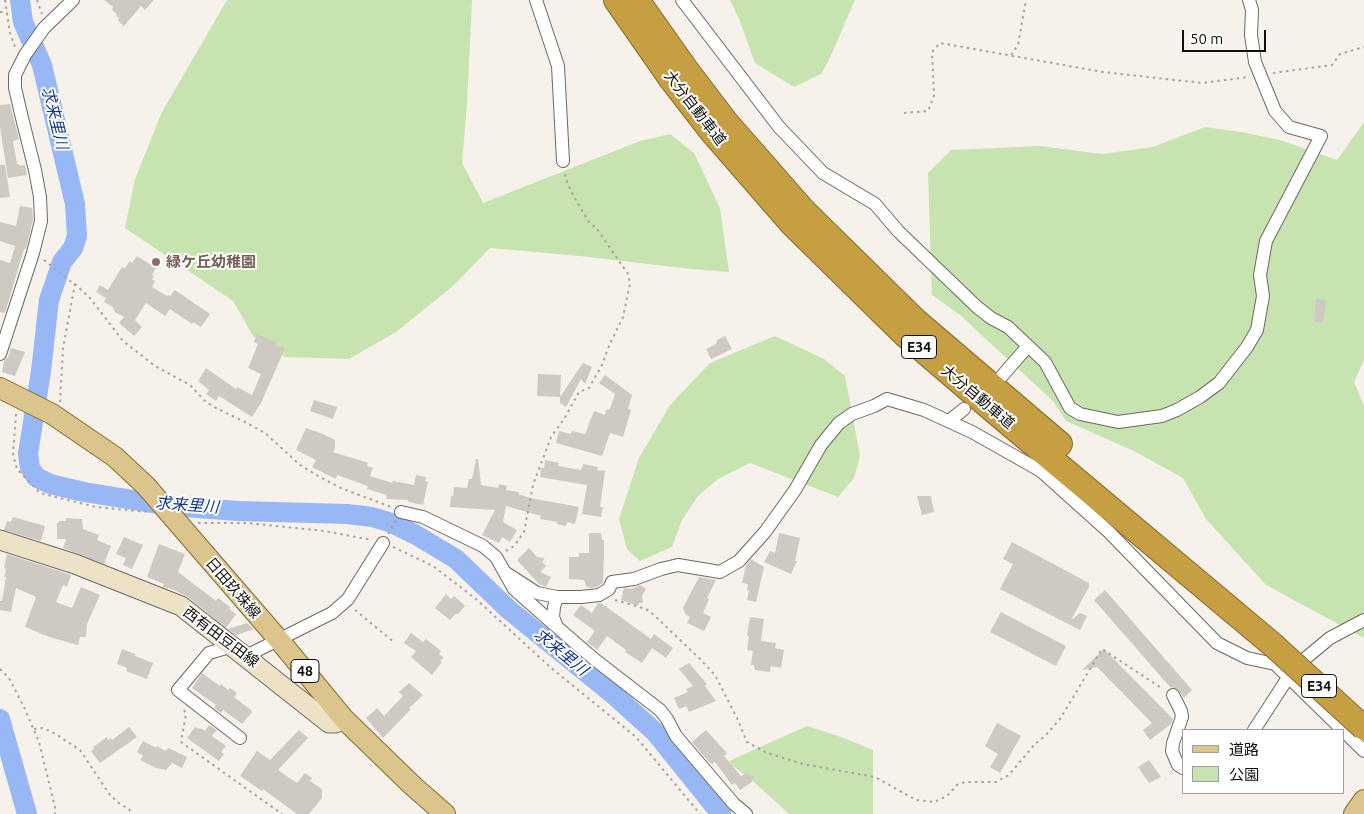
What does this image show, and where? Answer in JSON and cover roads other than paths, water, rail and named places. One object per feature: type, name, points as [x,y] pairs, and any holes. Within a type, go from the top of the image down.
[{"type":"highway","name":"大分自動車道","points":[[616,0],[671,79],[712,132],[792,224],[904,334],[1364,707]]},
{"type":"highway","name":"大分自動車道","points":[[637,0],[684,68],[804,212],[916,321],[1005,399],[1163,530],[1278,639],[1364,728]]},
{"type":"main road","name":"日田玖珠線","points":[[2,389],[55,411],[115,457],[146,486],[181,521],[344,719],[413,786],[445,814]]},
{"type":"main road","name":"西有田豆田線","points":[[0,540],[75,564],[181,606],[329,722],[335,724],[344,719]]},
{"type":"main road","points":[[1354,814],[1364,800]]},
{"type":"street","points":[[0,354],[33,253],[41,221],[36,170],[15,88],[15,75],[23,59],[44,28],[73,0]]},
{"type":"street","points":[[536,0],[558,66],[563,161]]},
{"type":"street","points":[[682,0],[779,127],[823,173],[875,204],[898,231],[977,306],[991,318],[1008,327],[1045,362],[1070,408],[1080,414],[1118,422],[1148,419],[1176,410],[1200,397],[1219,383],[1247,348],[1256,330],[1262,296],[1260,275],[1266,241],[1322,136],[1289,127],[1275,111],[1255,62],[1252,10],[1249,0]]},
{"type":"street","points":[[1002,376],[1028,346]]},
{"type":"street","points":[[506,574],[536,593],[557,597],[599,595],[609,589],[612,582],[634,579],[661,568],[678,565],[720,572],[739,561],[764,532],[795,490],[821,445],[839,423],[852,414],[887,399],[924,410],[949,421],[993,443],[1041,471],[1109,532],[1217,643],[1247,658],[1275,664],[1342,729]]},
{"type":"street","points":[[949,421],[964,409]]},
{"type":"street","points":[[400,514],[423,518],[483,546],[496,557],[514,589],[594,659],[660,710],[676,736],[734,804],[746,814]]},
{"type":"street","points":[[240,738],[178,690],[209,653],[239,651],[279,640],[332,613],[345,602],[383,543]]},
{"type":"street","points":[[557,597],[553,617],[557,627]]},
{"type":"street","points":[[1255,729],[1296,667],[1330,638],[1364,620]]},
{"type":"street","points":[[1174,695],[1182,717],[1172,751],[1178,765],[1182,767]]},
{"type":"street","points":[[1344,731],[1364,751]]},
{"type":"waterway","name":"求来里川","points":[[20,0],[23,22],[42,65],[75,204],[77,236],[73,248],[62,262],[49,300],[41,371],[28,454],[30,468],[36,477],[50,484],[84,492],[170,506],[239,511],[347,514],[372,517],[392,523],[456,559],[508,609],[614,695],[655,732],[721,814]]},
{"type":"waterway","points":[[0,719],[27,814]]},
{"type":"place","name":"緑ケ丘幼稚園","points":[[156,262]]}]
